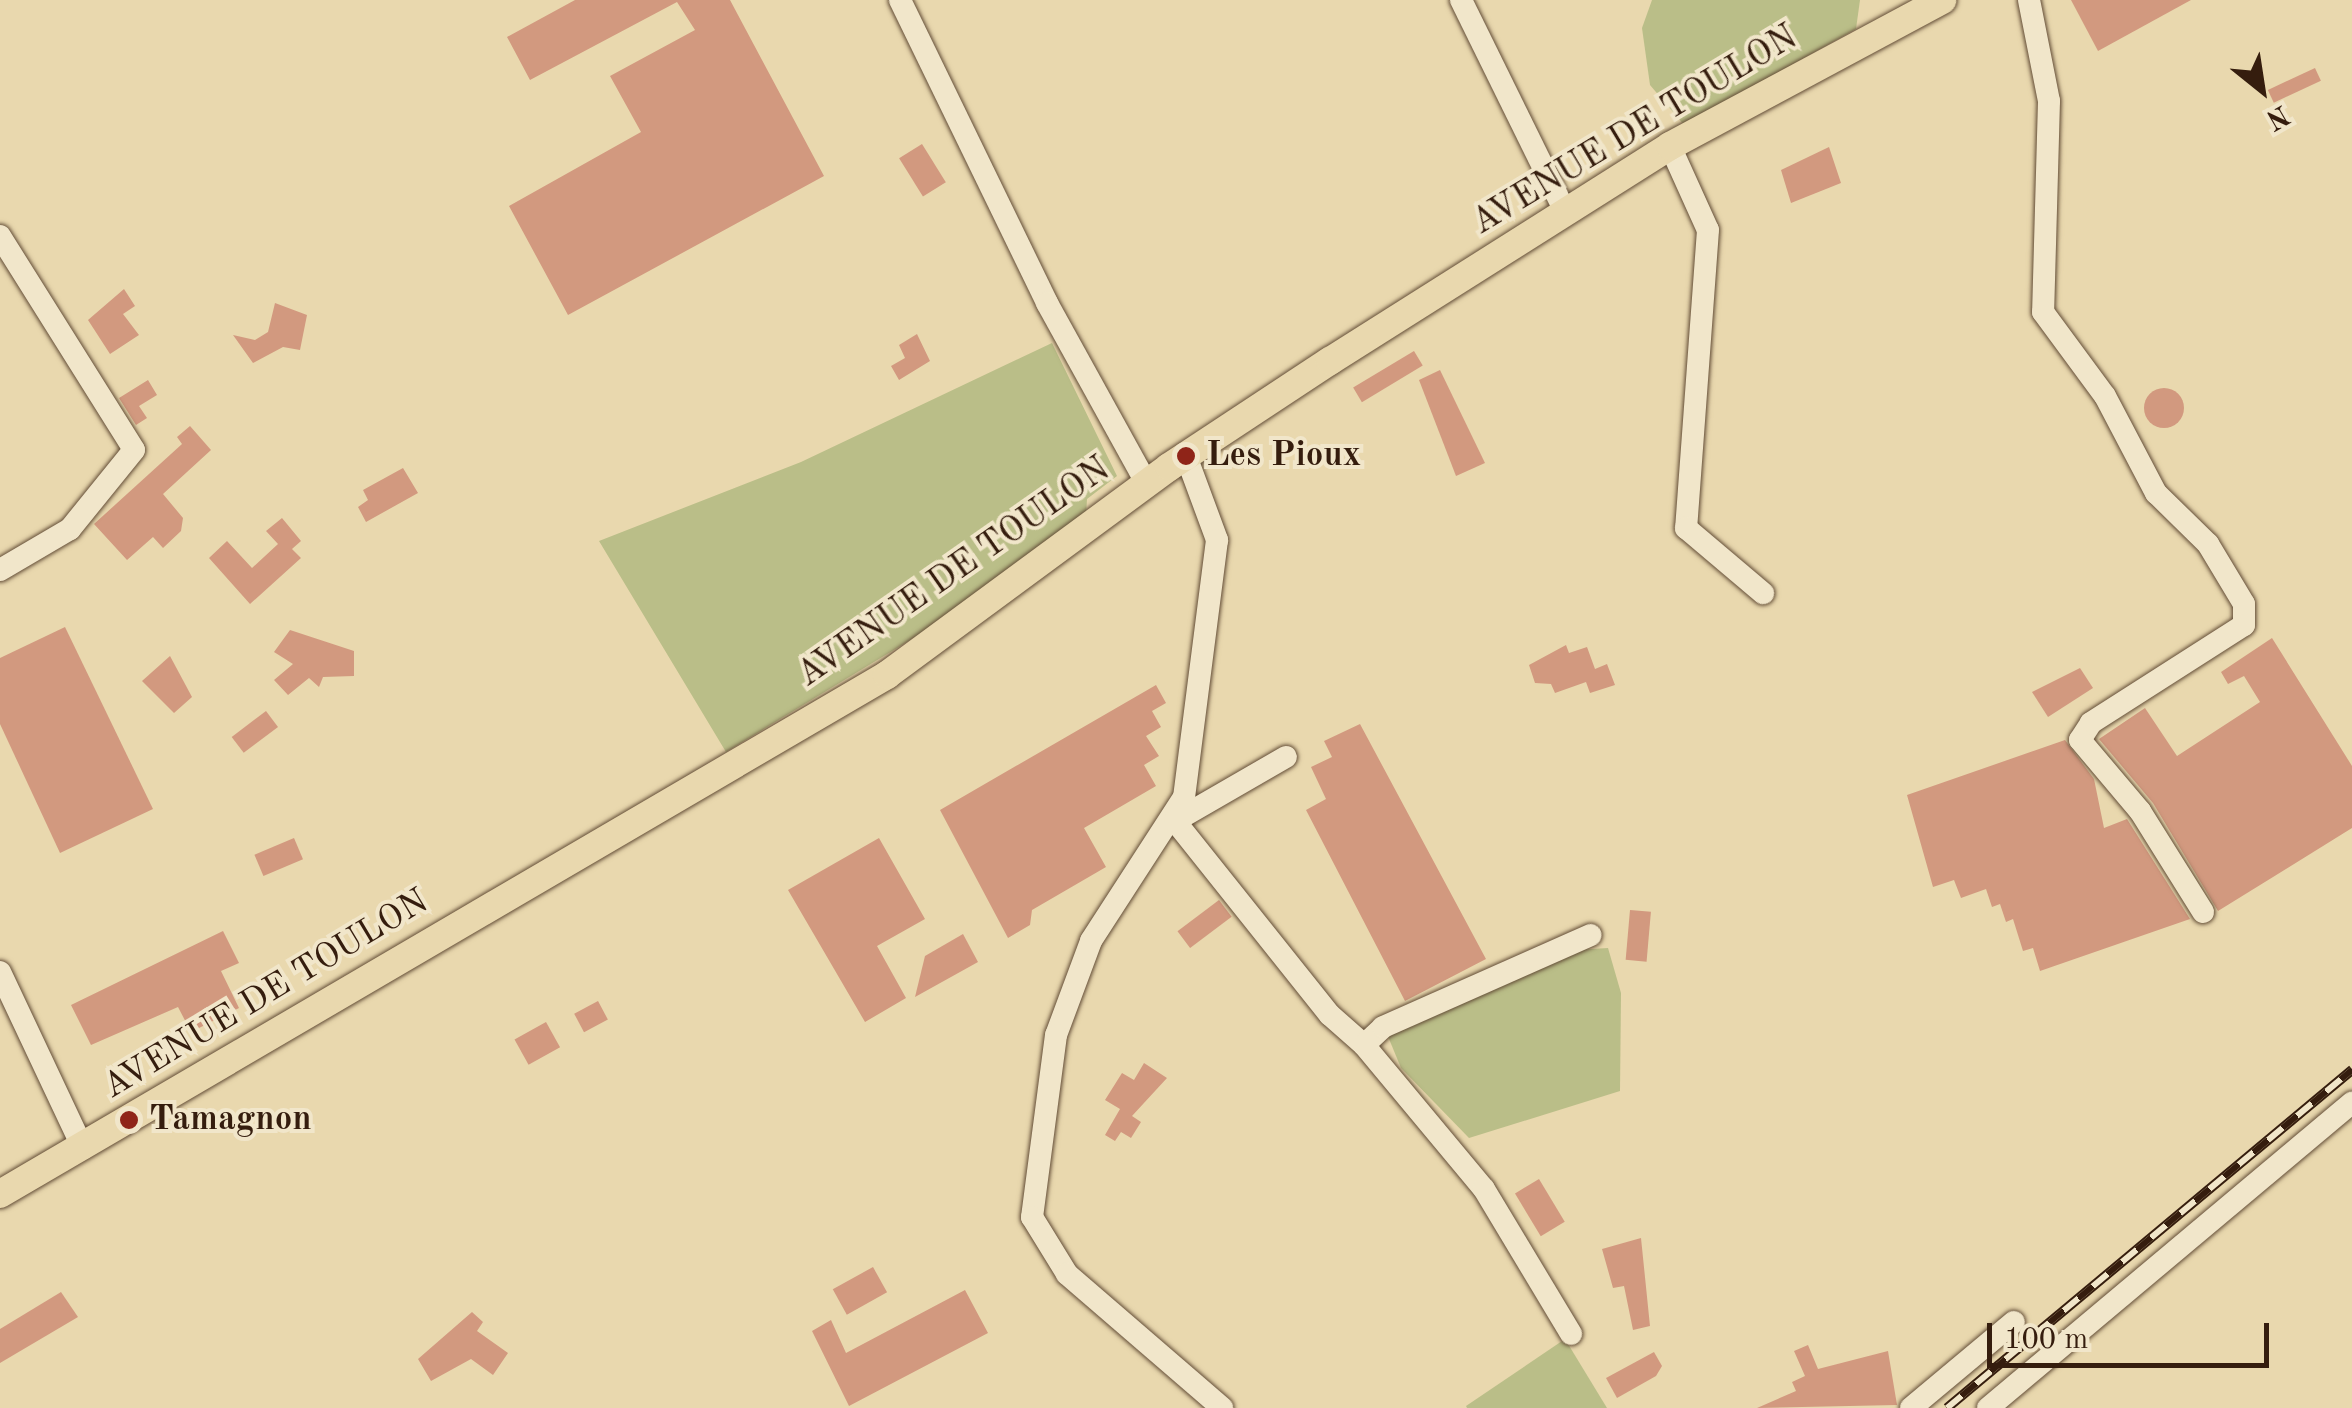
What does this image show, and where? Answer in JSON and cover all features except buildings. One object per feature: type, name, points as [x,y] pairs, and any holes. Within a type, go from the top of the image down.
[{"type":"main road","name":"AVENUE DE TOULON","points":[[0,1194],[887,676],[1186,456],[1670,146],[1942,0]]},
{"type":"street","points":[[900,0],[1047,303],[1146,484]]},
{"type":"street","points":[[1462,0],[1566,213]]},
{"type":"street","points":[[2030,0],[2050,101],[2043,312],[2105,396],[2156,493],[2208,544],[2244,604],[2244,626],[2091,723],[2080,740],[2140,811],[2204,912]]},
{"type":"street","points":[[1670,146],[1708,230],[1686,528],[1764,593]]},
{"type":"street","points":[[0,236],[134,450],[70,529],[0,570]]},
{"type":"street","points":[[1186,456],[1217,540],[1175,822],[1330,1015],[1364,1044],[1484,1189],[1571,1334]]},
{"type":"street","points":[[1222,1408],[1068,1274],[1032,1217],[1056,1035],[1091,941],[1175,822],[1286,757]]},
{"type":"street","points":[[1364,1044],[1383,1027],[1591,935]]},
{"type":"street","points":[[0,972],[82,1148]]},
{"type":"street","points":[[1988,1408],[2352,1103]]},
{"type":"street","points":[[1911,1408],[2014,1322]]},
{"type":"green space","points":[[1652,0],[1860,0],[1856,29],[1684,125],[1650,85],[1642,28]]},
{"type":"green space","points":[[1052,343],[1117,476],[1087,499],[1086,515],[925,631],[726,752],[599,541],[801,462]]},
{"type":"green space","points":[[1608,948],[1621,993],[1620,1091],[1469,1138],[1401,1068],[1387,1034],[1575,950]]},
{"type":"green space","points":[[1565,1339],[1607,1408],[1467,1408],[1466,1406]]},
{"type":"railway","points":[[1947,1408],[2352,1070]]},
{"type":"place","name":"Les Pioux","points":[[1186,456]]},
{"type":"place","name":"Tamagnon","points":[[129,1120]]}]
